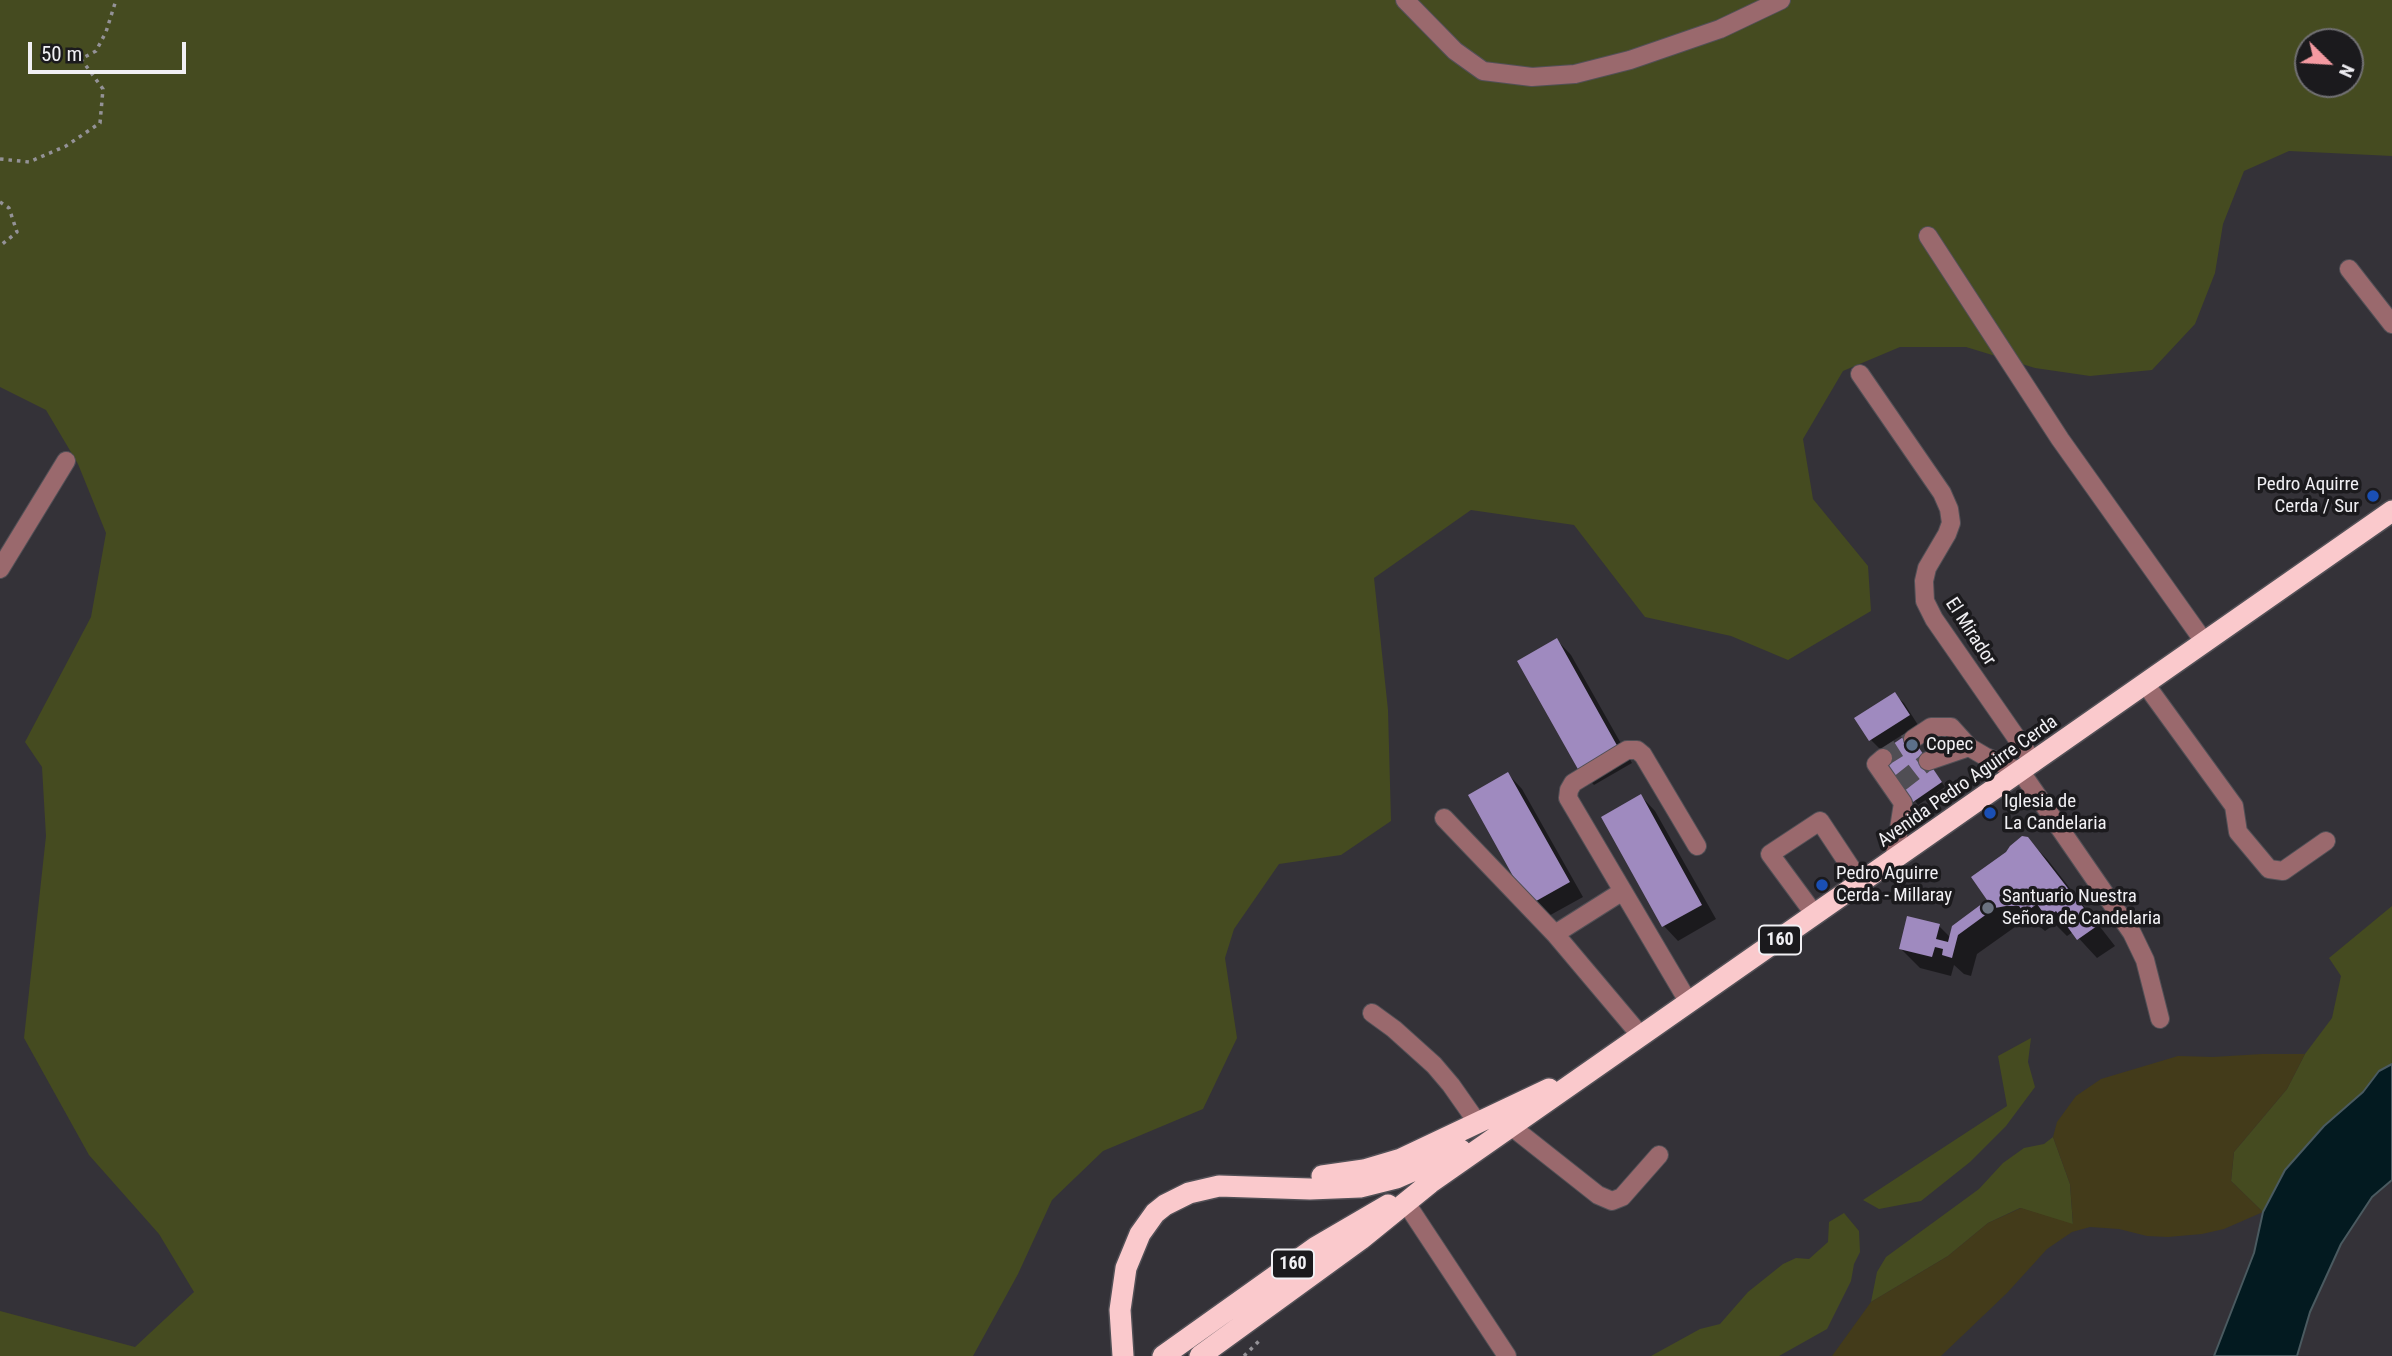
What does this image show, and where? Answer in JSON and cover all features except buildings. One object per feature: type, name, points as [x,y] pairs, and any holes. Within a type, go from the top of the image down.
[{"type":"highway","name":"Avenida Pedro Aguirre Cerda","points":[[1200,1356],[1430,1184],[2392,511]]},
{"type":"highway","points":[[1254,1186],[1294,1178],[1338,1175],[1381,1165],[1421,1151],[1477,1122],[1595,1069]]},
{"type":"highway","points":[[1123,1353],[1120,1310],[1132,1251],[1147,1223],[1165,1205],[1189,1193],[1219,1186],[1310,1189],[1360,1187],[1378,1183],[1431,1164],[1512,1127]]},
{"type":"highway","name":"Avenida Pedro Aguirre Cerda","points":[[1163,1356],[1316,1247],[1371,1214],[1430,1184]]},
{"type":"highway","points":[[1223,1356],[1252,1318]]},
{"type":"street","points":[[1405,0],[1455,51],[1483,71],[1532,77],[1575,74],[1630,60],[1720,29],[1781,0]]},
{"type":"street","points":[[1928,236],[2060,439],[2205,643]]},
{"type":"street","points":[[2349,269],[2392,324]]},
{"type":"street","name":"El Mirador","points":[[1860,373],[1942,493],[1949,509],[1951,523],[1947,534],[1927,568],[1924,581],[1925,601],[2132,933],[2145,960],[2160,1019]]},
{"type":"street","points":[[0,569],[66,461]]},
{"type":"street","points":[[2146,685],[2234,806],[2241,836],[2269,869],[2283,871],[2326,841]]},
{"type":"street","points":[[1913,739],[1931,727],[1951,727],[1969,747],[1986,757],[2028,768]]},
{"type":"street","points":[[1928,761],[1969,747]]},
{"type":"street","points":[[1689,1003],[1568,798],[1569,790],[1573,783],[1628,750],[1637,750],[1643,755],[1697,846]]},
{"type":"street","points":[[1883,758],[1875,764],[1896,786],[1903,803],[1894,861]]},
{"type":"street","points":[[1444,818],[1555,934],[1641,1037]]},
{"type":"street","points":[[1815,915],[1770,855],[1820,821],[1861,883]]},
{"type":"street","points":[[1555,934],[1623,891]]},
{"type":"street","points":[[1372,1013],[1434,1065],[1477,1122]]},
{"type":"street","points":[[1512,1127],[1598,1195],[1612,1201],[1622,1197],[1659,1155]]},
{"type":"street","points":[[1406,1203],[1507,1356]]},
{"type":"path","points":[[0,159],[29,162],[66,146],[100,123],[103,89],[80,59],[96,51],[106,32],[116,0]]},
{"type":"path","points":[[0,202],[9,208],[17,232],[0,246]]},
{"type":"green space","points":[[0,0],[2392,0],[2392,156],[2289,151],[2244,171],[2223,224],[2215,273],[2195,324],[2152,370],[2090,376],[2035,368],[1966,347],[1900,347],[1843,371],[1803,439],[1813,499],[1868,566],[1871,611],[1788,660],[1731,636],[1645,617],[1574,525],[1471,510],[1374,578],[1388,710],[1391,821],[1341,855],[1279,864],[1234,929],[1225,958],[1237,1038],[1203,1109],[1103,1151],[1052,1200],[1018,1274],[973,1356],[0,1356],[0,1311],[135,1347],[194,1292],[159,1234],[89,1155],[24,1038],[46,836],[42,767],[25,742],[91,617],[106,533],[78,464],[46,410],[0,387]]},
{"type":"green space","points":[[2392,906],[2392,1064],[2379,1071],[2363,1092],[2324,1126],[2285,1170],[2263,1212],[2231,1181],[2234,1152],[2287,1089],[2305,1054],[2332,1018],[2341,976],[2329,958]]},
{"type":"green space","points":[[2031,1038],[2028,1062],[2035,1087],[2006,1126],[1970,1162],[1921,1201],[1879,1209],[1863,1200],[2007,1106],[1998,1056]]},
{"type":"green space","points":[[2053,1137],[2070,1184],[2073,1225],[2020,1208],[1988,1223],[1948,1256],[1871,1302],[1877,1272],[1886,1257],[1979,1189],[2003,1163],[2024,1148],[2044,1144]]},
{"type":"green space","points":[[1844,1213],[1859,1231],[1860,1252],[1854,1264],[1851,1281],[1827,1329],[1779,1356],[1651,1356],[1700,1329],[1720,1324],[1748,1292],[1783,1264],[1796,1258],[1809,1259],[1828,1242],[1829,1222]]},
{"type":"sand","points":[[2305,1054],[2287,1089],[2234,1152],[2231,1181],[2263,1212],[2224,1229],[2202,1234],[2147,1236],[2119,1229],[2090,1227],[2072,1232],[2047,1249],[2007,1293],[1941,1356],[1832,1356],[1871,1302],[1948,1256],[1988,1223],[2021,1208],[2073,1224],[2070,1184],[2053,1137],[2057,1122],[2076,1096],[2101,1079],[2178,1056]]},
{"type":"water","points":[[2392,1064],[2392,1180],[2372,1197],[2341,1244],[2310,1312],[2297,1356],[2214,1356],[2254,1253],[2263,1212],[2285,1170],[2324,1126],[2363,1092],[2379,1071]]},
{"type":"tunnel","points":[[1883,758],[1913,739]]},
{"type":"tunnel","points":[[1900,783],[1928,761]]},
{"type":"place","name":"Pedro Aquirre Cerda / Sur","points":[[2373,496]]},
{"type":"place","name":"Copec","points":[[1912,745]]},
{"type":"place","name":"Iglesia de La Candelaria","points":[[1990,813]]},
{"type":"place","name":"Pedro Aguirre Cerda - Millaray","points":[[1822,885]]},
{"type":"place","name":"Santuario Nuestra Señora de Candelaria","points":[[1988,908]]}]
